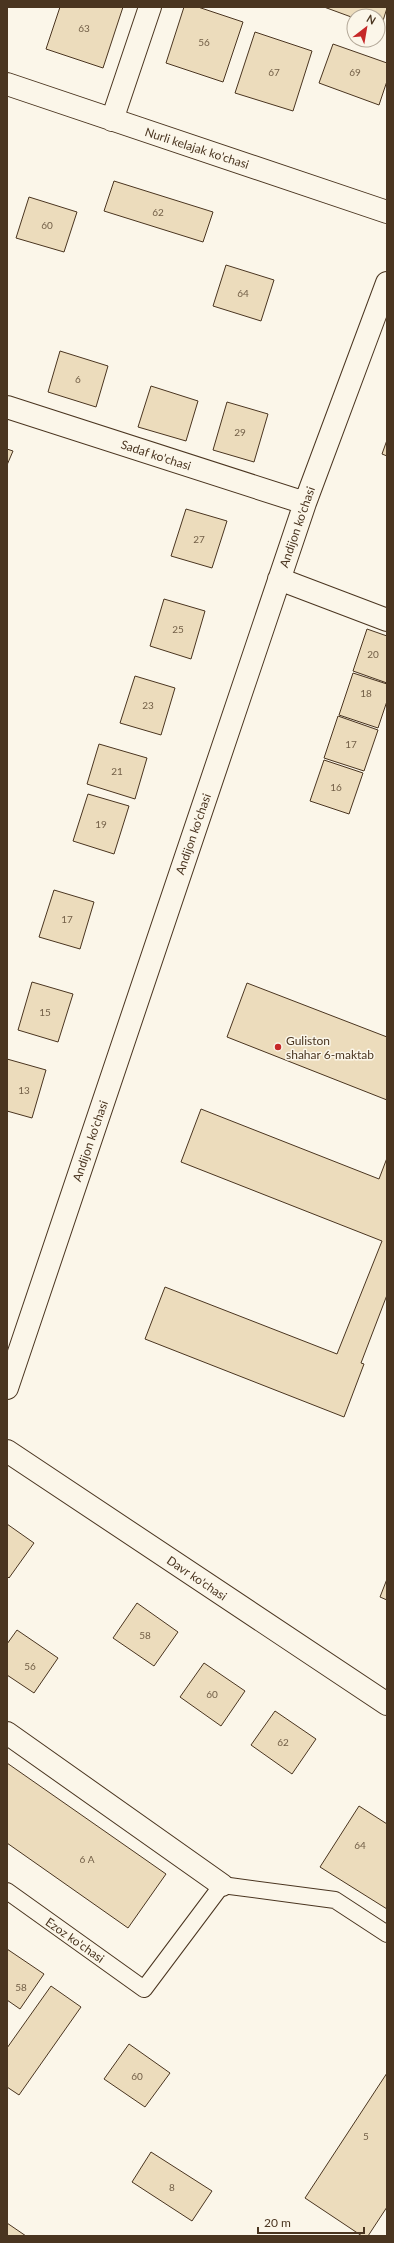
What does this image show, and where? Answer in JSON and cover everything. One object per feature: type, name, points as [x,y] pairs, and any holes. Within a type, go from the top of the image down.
[{"type":"street","points":[[112,120],[150,7]]},
{"type":"street","name":"Nurli kelajak ko'chasi","points":[[7,84],[387,212]]},
{"type":"street","name":"Andijon ko'chasi","points":[[7,1388],[305,503],[387,283]]},
{"type":"street","name":"Sadaf ko'chasi","points":[[7,407],[305,503]]},
{"type":"street","points":[[279,579],[387,620]]},
{"type":"street","name":"Davr ko'chasi","points":[[7,1451],[387,1704]]},
{"type":"street","points":[[7,1733],[222,1885]]},
{"type":"lane","points":[[222,1885],[335,1900],[387,1934]]},
{"type":"lane","name":"Ezoz ko'chasi","points":[[7,1891],[144,1988],[222,1885]]},
{"type":"building","points":[[60,7],[123,7],[103,68],[46,49]]},
{"type":"building","points":[[184,7],[198,7],[243,22],[223,82],[166,63]]},
{"type":"building","points":[[324,7],[387,7],[386,11],[386,8],[346,8],[346,15]]},
{"type":"building","points":[[255,32],[312,51],[293,111],[235,93]]},
{"type":"building","points":[[333,44],[387,63],[387,81],[379,105],[319,83]]},
{"type":"building","points":[[114,181],[213,212],[203,242],[104,211]]},
{"type":"building","points":[[29,197],[77,212],[64,252],[16,238]]},
{"type":"building","points":[[226,265],[274,280],[261,321],[213,306]]},
{"type":"building","points":[[60,351],[108,366],[96,407],[48,392]]},
{"type":"building","points":[[151,386],[198,401],[186,441],[138,427]]},
{"type":"building","points":[[227,402],[268,414],[254,462],[213,450]]},
{"type":"building","points":[[387,440],[387,456],[382,454]]},
{"type":"building","points":[[7,449],[13,451],[7,465]]},
{"type":"building","points":[[186,509],[227,521],[212,568],[171,556]]},
{"type":"building","points":[[164,599],[205,611],[191,659],[150,646]]},
{"type":"building","points":[[367,629],[387,636],[387,683],[353,671]]},
{"type":"building","points":[[353,673],[387,684],[387,701],[378,728],[339,715]]},
{"type":"building","points":[[135,676],[175,688],[161,735],[120,723]]},
{"type":"building","points":[[338,716],[378,730],[364,771],[324,758]]},
{"type":"building","points":[[99,744],[147,758],[135,799],[87,784]]},
{"type":"building","points":[[324,760],[363,773],[349,814],[310,801]]},
{"type":"building","points":[[88,794],[129,806],[114,854],[73,841]]},
{"type":"building","points":[[54,890],[94,902],[80,949],[39,937]]},
{"type":"building","points":[[32,982],[73,994],[58,1042],[18,1030]]},
{"type":"building","points":[[247,983],[387,1037],[387,1100],[227,1037]]},
{"type":"building","points":[[7,1059],[46,1070],[32,1118],[7,1111]]},
{"type":"building","points":[[201,1109],[379,1179],[387,1158],[387,1295],[361,1363],[364,1364],[344,1417],[145,1339],[165,1287],[337,1354],[382,1241],[181,1162]]},
{"type":"building","points":[[7,1524],[34,1543],[9,1578],[7,1576]]},
{"type":"building","points":[[387,1579],[387,1600],[380,1597]]},
{"type":"building","points":[[137,1603],[178,1632],[154,1666],[113,1638]]},
{"type":"building","points":[[17,1630],[58,1658],[34,1693],[7,1675],[7,1644]]},
{"type":"building","points":[[204,1663],[245,1691],[221,1726],[180,1697]]},
{"type":"building","points":[[275,1711],[316,1739],[292,1774],[251,1745]]},
{"type":"building","points":[[7,1763],[166,1874],[128,1928],[7,1843]]},
{"type":"building","points":[[359,1806],[387,1824],[387,1909],[320,1867]]},
{"type":"building","points":[[7,1949],[44,1974],[20,2009],[7,2000]]},
{"type":"building","points":[[51,1986],[81,2007],[19,2095],[7,2087],[7,2048]]},
{"type":"building","points":[[129,2044],[170,2073],[145,2107],[104,2079]]},
{"type":"building","points":[[387,2073],[387,2207],[368,2236],[362,2236],[305,2198]]},
{"type":"building","points":[[151,2152],[212,2191],[192,2221],[132,2182]]},
{"type":"building","points":[[7,2223],[26,2236],[7,2236]]},
{"type":"place","name":"Guliston shahar 6-maktab","points":[[278,1047]]}]
